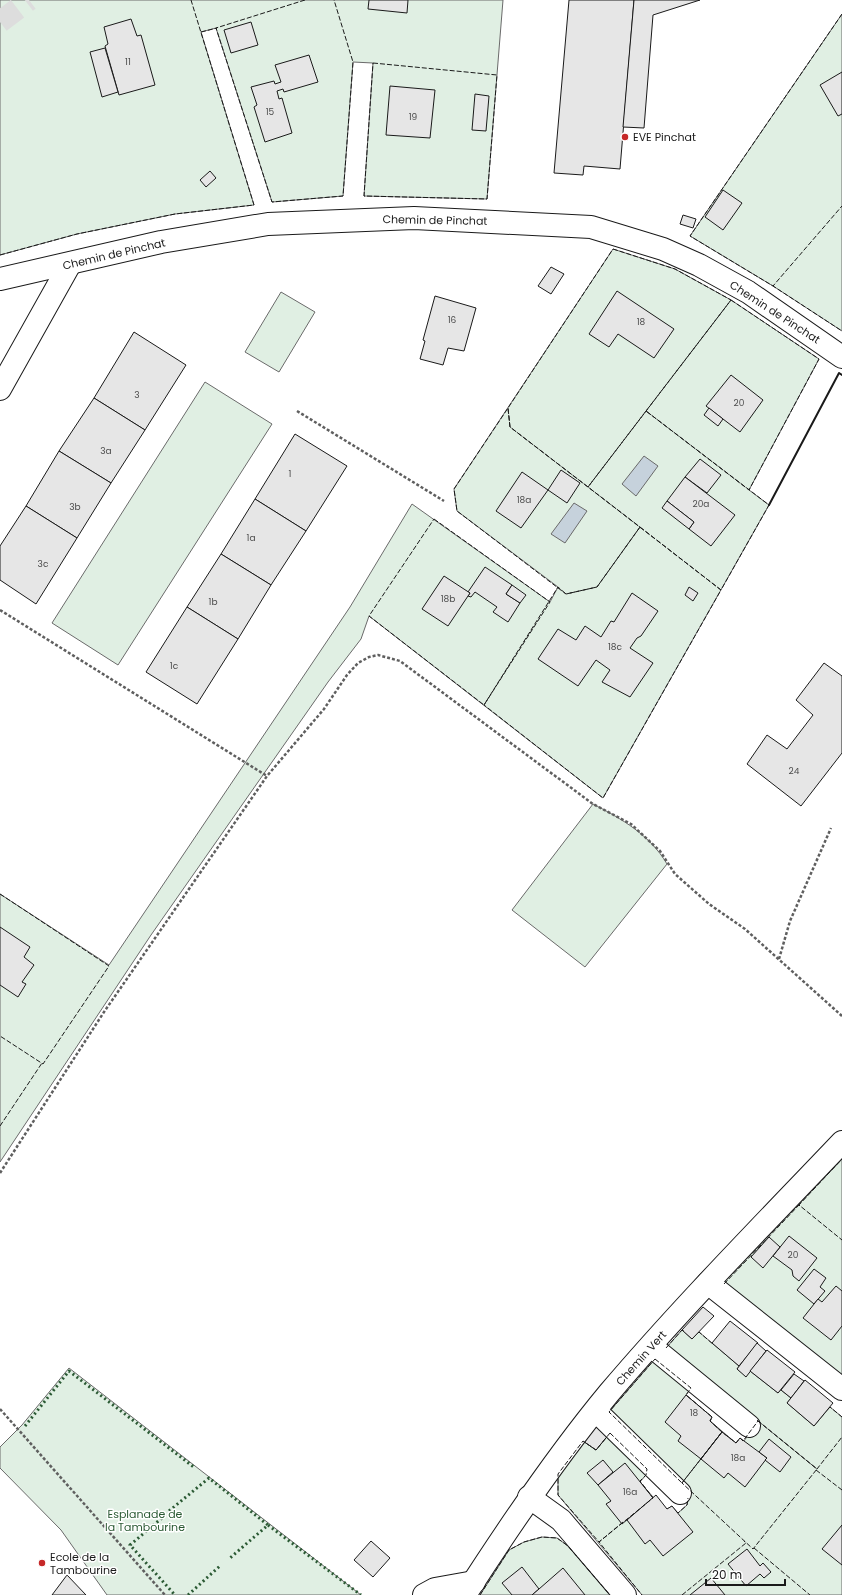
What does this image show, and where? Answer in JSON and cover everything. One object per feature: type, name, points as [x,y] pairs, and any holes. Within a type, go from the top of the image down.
[{"type":"street","name":"Chemin de Pinchat","points":[[0,279],[161,242],[268,224],[414,218],[591,227],[663,249],[699,265],[748,292],[842,357]]},
{"type":"street","points":[[0,389],[70,264]]},
{"type":"street","name":"Chemin Vert","points":[[469,1588],[529,1497],[596,1411],[651,1346],[708,1283],[842,1142]]},
{"type":"street","points":[[708,1283],[842,1389]]},
{"type":"street","points":[[651,1346],[749,1426]]},
{"type":"street","points":[[596,1411],[680,1493]]},
{"type":"street","points":[[529,1497],[561,1520],[626,1595]]},
{"type":"street","points":[[424,1595],[435,1589],[469,1588]]},
{"type":"path","points":[[297,411],[444,501]]},
{"type":"path","points":[[0,610],[267,776]]},
{"type":"path","points":[[0,1173],[104,1012],[267,776],[324,709],[347,675],[358,664],[369,657],[378,655],[400,661],[593,804],[631,824],[660,852],[675,874],[709,904],[745,929],[842,1016]]},
{"type":"path","points":[[779,960],[790,921],[831,828]]},
{"type":"path","points":[[0,1410],[165,1595]]},
{"type":"green space","points":[[0,0],[503,0],[487,199],[364,196],[373,63],[353,62],[343,196],[272,202],[216,28],[201,32],[254,205],[175,214],[77,234],[0,255]]},
{"type":"green space","points":[[842,14],[842,331],[773,286],[690,236]]},
{"type":"green space","points":[[613,249],[675,269],[731,300],[819,359],[749,490],[769,505],[603,798],[369,616],[361,639],[328,682],[151,935],[0,1162],[0,894],[109,965],[350,607],[412,504],[550,602],[558,587],[457,511],[454,489]]},
{"type":"green space","points":[[281,292],[315,312],[279,372],[245,352]]},
{"type":"green space","points":[[205,382],[272,424],[118,665],[52,623]]},
{"type":"green space","points":[[593,804],[625,822],[644,836],[667,864],[585,967],[512,910]]},
{"type":"green space","points":[[842,1159],[842,1378],[723,1283]]},
{"type":"green space","points":[[682,1330],[692,1339],[699,1332],[739,1366],[737,1369],[746,1376],[750,1371],[778,1393],[781,1390],[791,1398],[787,1403],[814,1426],[830,1407],[842,1417],[842,1595],[642,1595],[558,1495],[558,1474],[583,1441],[596,1450],[610,1433],[646,1475],[640,1482],[653,1497],[667,1509],[672,1506],[678,1513],[687,1505],[689,1491],[609,1412],[655,1359],[691,1388],[686,1395],[712,1417],[710,1421],[736,1443],[744,1441],[758,1421],[666,1348]]},
{"type":"green space","name":"Esplanade de la Tambourine","points":[[69,1368],[361,1595],[107,1595],[61,1530],[0,1468],[0,1447],[22,1425]]},
{"type":"green space","points":[[542,1537],[557,1538],[568,1546],[610,1595],[480,1595],[509,1550],[524,1542]]},
{"type":"shaded area","points":[[644,456],[658,466],[636,496],[622,484]]},
{"type":"shaded area","points":[[574,503],[587,511],[565,543],[551,534]]},
{"type":"building","points":[[369,0],[408,0],[407,13],[368,9]]},
{"type":"building","points":[[569,0],[634,0],[620,169],[584,166],[583,175],[554,173]]},
{"type":"building","points":[[634,0],[700,0],[653,15],[644,128],[623,127]]},
{"type":"building","points":[[131,19],[137,36],[141,35],[155,85],[119,95],[105,46],[108,44],[104,27]]},
{"type":"building","points":[[251,22],[258,45],[231,53],[224,30]]},
{"type":"building","points":[[105,48],[118,92],[102,97],[90,52]]},
{"type":"building","points":[[309,55],[318,82],[284,92],[283,89],[277,91],[279,99],[282,98],[292,133],[265,142],[254,107],[257,105],[251,87],[274,81],[275,84],[281,82],[275,65]]},
{"type":"building","points":[[842,72],[842,114],[838,116],[820,85]]},
{"type":"building","points":[[390,86],[435,90],[430,138],[386,135]]},
{"type":"building","points":[[475,94],[489,96],[486,131],[472,130]]},
{"type":"building","points":[[210,171],[216,178],[206,187],[200,180]]},
{"type":"building","points":[[723,190],[742,203],[723,230],[705,217]]},
{"type":"building","points":[[683,215],[696,219],[693,228],[680,224]]},
{"type":"building","points":[[551,267],[564,274],[551,294],[538,286]]},
{"type":"building","points":[[617,291],[674,329],[654,358],[618,334],[609,347],[589,334]]},
{"type":"building","points":[[435,296],[476,308],[464,351],[448,348],[443,365],[420,359],[425,341],[423,340]]},
{"type":"building","points":[[134,332],[186,365],[145,430],[94,398]]},
{"type":"building","points":[[731,375],[763,400],[740,432],[706,406]]},
{"type":"building","points":[[94,398],[145,430],[111,483],[59,451]]},
{"type":"building","points":[[709,408],[723,419],[718,426],[704,415]]},
{"type":"building","points":[[295,434],[347,466],[306,531],[255,499]]},
{"type":"building","points":[[59,451],[111,483],[77,538],[26,506]]},
{"type":"building","points":[[700,459],[721,475],[707,493],[685,477]]},
{"type":"building","points":[[561,470],[580,483],[567,503],[548,490]]},
{"type":"building","points":[[522,472],[548,490],[521,528],[496,511]]},
{"type":"building","points":[[685,477],[735,515],[711,546],[689,529],[694,522],[667,501]]},
{"type":"building","points":[[255,499],[306,531],[271,585],[221,554]]},
{"type":"building","points":[[667,501],[694,522],[689,529],[662,508]]},
{"type":"building","points":[[26,506],[77,538],[36,604],[0,580],[0,546]]},
{"type":"building","points":[[221,554],[271,585],[238,639],[187,607]]},
{"type":"building","points":[[485,567],[512,585],[506,594],[520,603],[508,622],[493,612],[497,607],[475,592],[471,597],[468,596],[470,593],[468,592]]},
{"type":"building","points":[[444,576],[470,593],[448,626],[422,609]]},
{"type":"building","points":[[512,585],[526,595],[520,603],[506,594]]},
{"type":"building","points":[[689,587],[698,593],[693,601],[685,595]]},
{"type":"building","points":[[632,593],[658,611],[641,636],[637,638],[630,648],[653,663],[630,697],[602,682],[610,670],[596,660],[578,686],[538,659],[558,629],[576,640],[585,626],[601,637],[611,621],[614,622]]},
{"type":"building","points":[[187,607],[238,639],[197,704],[146,672]]},
{"type":"building","points":[[824,663],[842,676],[842,753],[801,806],[747,764],[767,735],[787,749],[813,715],[796,700]]},
{"type":"building","points":[[0,927],[30,947],[24,957],[34,965],[22,982],[26,984],[18,997],[0,985]]},
{"type":"building","points":[[789,1236],[817,1258],[799,1281],[793,1276],[792,1270],[773,1256]]},
{"type":"building","points":[[769,1237],[780,1247],[763,1268],[751,1257]]},
{"type":"building","points":[[814,1269],[826,1278],[820,1287],[825,1291],[814,1304],[797,1290]]},
{"type":"building","points":[[836,1286],[842,1291],[842,1326],[831,1340],[803,1318],[818,1299],[822,1302]]},
{"type":"building","points":[[703,1307],[714,1316],[692,1339],[682,1330]]},
{"type":"building","points":[[730,1321],[758,1343],[739,1366],[712,1343]]},
{"type":"building","points":[[757,1343],[766,1351],[746,1377],[737,1369]]},
{"type":"building","points":[[767,1350],[795,1372],[778,1393],[750,1371]]},
{"type":"building","points":[[794,1374],[804,1381],[791,1398],[781,1390]]},
{"type":"building","points":[[805,1380],[833,1403],[814,1426],[787,1403]]},
{"type":"building","points":[[686,1395],[712,1417],[710,1421],[722,1432],[701,1459],[678,1441],[681,1436],[665,1422]]},
{"type":"building","points":[[598,1423],[610,1433],[596,1450],[583,1441]]},
{"type":"building","points":[[722,1432],[736,1443],[740,1438],[767,1458],[745,1487],[728,1473],[724,1478],[701,1459]]},
{"type":"building","points":[[769,1439],[791,1457],[780,1472],[765,1460],[767,1458],[759,1452]]},
{"type":"building","points":[[603,1460],[613,1472],[598,1485],[587,1473]]},
{"type":"building","points":[[625,1463],[653,1498],[622,1524],[606,1504],[611,1501],[598,1485]]},
{"type":"building","points":[[656,1495],[667,1509],[672,1506],[693,1532],[663,1556],[650,1540],[645,1544],[627,1520]]},
{"type":"building","points":[[842,1525],[842,1565],[822,1549]]},
{"type":"building","points":[[371,1541],[390,1558],[373,1577],[354,1560]]},
{"type":"building","points":[[747,1549],[760,1566],[763,1563],[771,1572],[764,1578],[760,1574],[746,1586],[728,1564]]},
{"type":"building","points":[[522,1567],[539,1589],[532,1595],[512,1595],[502,1583]]},
{"type":"building","points":[[563,1568],[585,1595],[532,1595],[539,1589]]},
{"type":"building","points":[[67,1575],[86,1595],[52,1595]]},
{"type":"building","points":[[711,1578],[725,1595],[690,1595]]},
{"type":"tunnel","points":[[0,22],[29,0]]},
{"type":"hedge","points":[[25,1426],[69,1371],[195,1468]]},
{"type":"hedge","points":[[169,1511],[209,1478],[268,1525],[230,1558]]},
{"type":"hedge","points":[[162,1518],[130,1545],[175,1595]]},
{"type":"hedge","points":[[268,1525],[361,1595]]},
{"type":"hedge","points":[[188,1595],[221,1565]]},
{"type":"fence","points":[[0,255],[77,234],[175,214],[254,205],[191,0]]},
{"type":"fence","points":[[305,0],[216,28],[272,202],[343,196],[353,62],[334,0]]},
{"type":"fence","points":[[842,14],[690,236],[773,286],[842,206]]},
{"type":"fence","points":[[201,32],[217,28]]},
{"type":"fence","points":[[373,63],[497,75],[487,199],[364,196],[373,63]]},
{"type":"fence","points":[[613,249],[675,269],[731,300],[588,487],[510,427],[508,408],[613,249]]},
{"type":"fence","points":[[774,285],[773,286],[842,331]]},
{"type":"fence","points":[[731,300],[819,359],[749,490],[646,411],[731,300]]},
{"type":"fence","points":[[508,408],[510,427],[640,527],[597,587],[566,594],[457,511],[454,489],[508,408]]},
{"type":"fence","points":[[646,411],[769,505],[721,590],[588,487],[646,411]]},
{"type":"fence","points":[[434,519],[550,602],[484,705],[369,616],[434,519]]},
{"type":"fence","points":[[640,527],[721,590],[603,798],[484,705],[558,587],[566,594],[597,587],[640,527]]},
{"type":"fence","points":[[0,894],[109,966],[43,1064],[0,1036]]},
{"type":"fence","points":[[0,1126],[42,1063]]},
{"type":"fence","points":[[800,1206],[799,1205],[842,1159]]},
{"type":"fence","points":[[724,1284],[799,1205],[842,1240]]},
{"type":"fence","points":[[666,1348],[682,1330],[684,1331]]},
{"type":"fence","points":[[698,1333],[699,1332],[714,1345]]},
{"type":"fence","points":[[655,1359],[691,1388],[686,1395],[712,1417],[710,1421],[722,1432],[682,1483],[609,1412],[655,1359]]},
{"type":"fence","points":[[828,1409],[830,1407],[842,1417]]},
{"type":"fence","points":[[757,1420],[817,1469],[842,1437]]},
{"type":"fence","points":[[758,1421],[817,1469],[753,1549],[682,1483],[722,1432],[736,1443],[740,1438],[743,1441],[758,1421]]},
{"type":"fence","points":[[610,1433],[647,1469],[646,1475],[640,1481],[653,1498],[599,1542],[558,1495],[558,1474],[583,1441],[596,1450],[610,1433]]},
{"type":"fence","points":[[816,1470],[842,1490]]},
{"type":"fence","points":[[676,1511],[678,1513],[687,1505],[688,1498]]},
{"type":"fence","points":[[623,1522],[599,1542],[642,1595]]},
{"type":"fence","points":[[480,1595],[509,1550],[524,1542],[542,1537],[557,1538],[568,1546],[610,1595]]},
{"type":"fence","points":[[682,1595],[746,1543],[744,1541]]},
{"type":"fence","points":[[754,1548],[810,1595]]},
{"type":"wall","points":[[769,505],[839,373],[842,375]]},
{"type":"place","name":"EVE Pinchat","points":[[625,137]]},
{"type":"place","name":"Ecole de la Tambourine","points":[[42,1563]]}]
